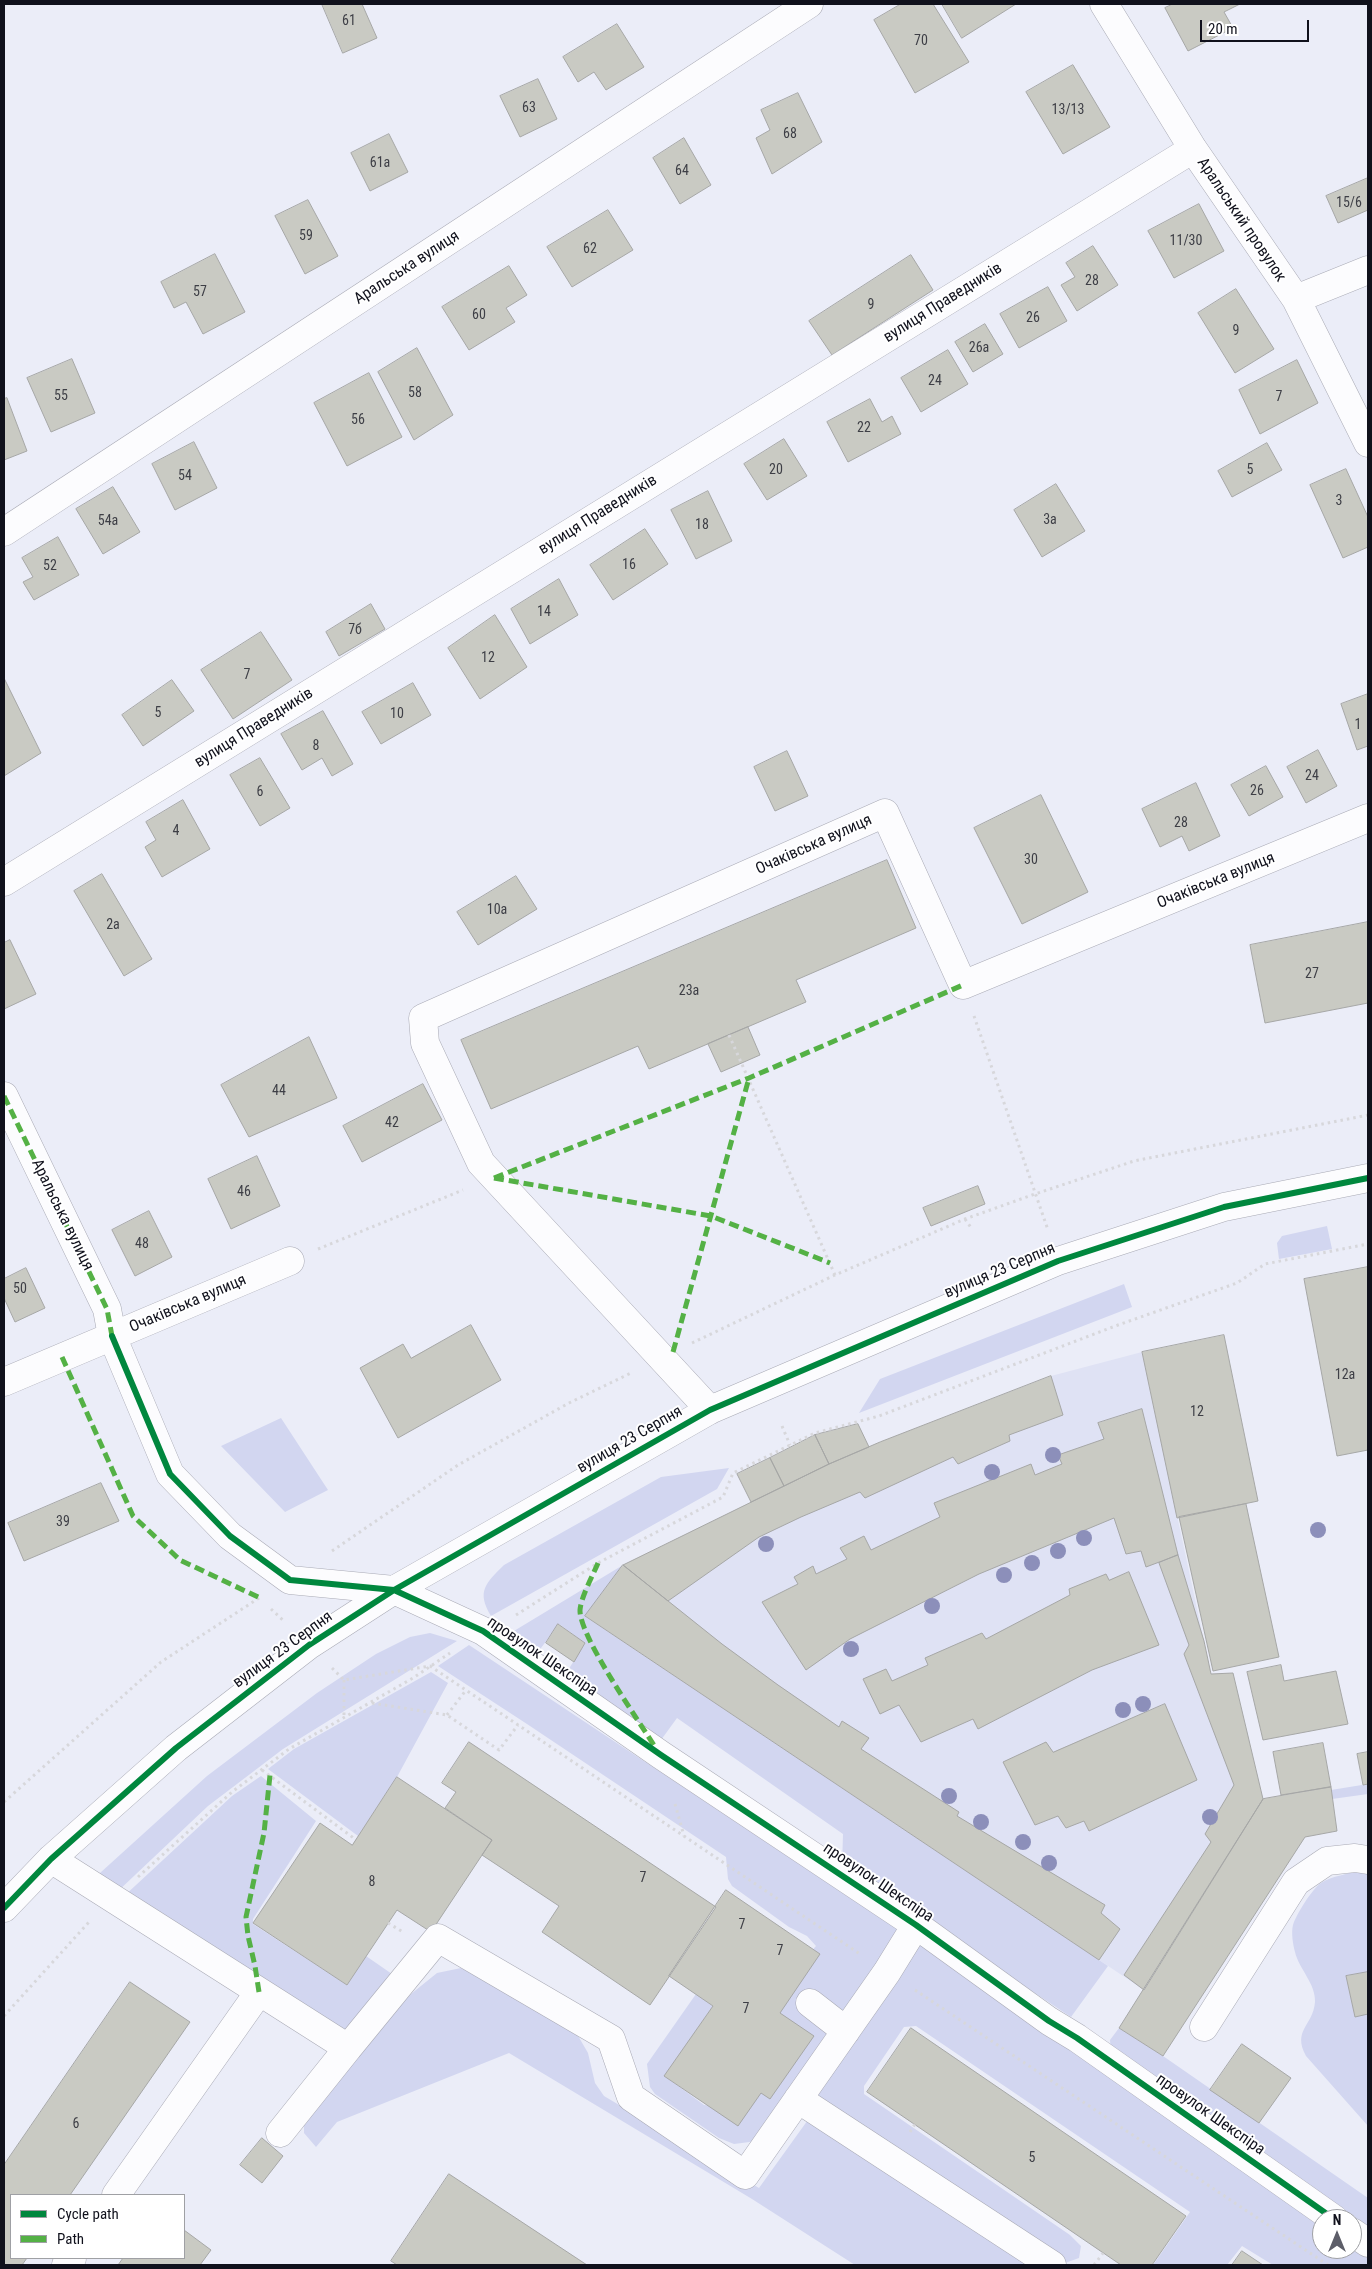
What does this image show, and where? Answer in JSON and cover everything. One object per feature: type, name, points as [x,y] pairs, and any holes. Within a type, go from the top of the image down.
[{"type":"street","name":"Аральська вулиця","points":[[4,532],[809,4]]},
{"type":"street","name":"Аральський провулок","points":[[1104,4],[1193,149],[1296,300],[1368,443]]},
{"type":"street","name":"вулиця Праведників","points":[[4,882],[1193,149]]},
{"type":"street","points":[[1296,300],[1368,270]]},
{"type":"street","name":"Очаківська вулиця","points":[[488,1170],[425,1043],[423,1018],[886,814],[963,985],[1368,818]]},
{"type":"street","name":"Аральська вулиця","points":[[4,1096],[107,1309],[112,1336],[170,1474],[230,1536],[290,1580]]},
{"type":"street","points":[[488,1170],[710,1410]]},
{"type":"street","name":"вулиця 23 Серпня","points":[[4,1908],[51,1859],[176,1748],[309,1645],[394,1590],[710,1410],[1058,1261],[1224,1207],[1368,1178]]},
{"type":"street","name":"Очаківська вулиця","points":[[4,1382],[290,1261]]},
{"type":"street","name":"провулок Шекспіра","points":[[290,1580],[394,1590],[483,1631],[661,1756],[916,1925],[1049,2021],[1077,2038],[1320,2209]]},
{"type":"street","points":[[1204,2027],[1296,1882],[1327,1861],[1354,1858],[1368,1860]]},
{"type":"street","points":[[51,1859],[348,2048]]},
{"type":"street","points":[[280,2133],[438,1938],[611,2039],[631,2097],[745,2175],[846,2030],[916,1925]]},
{"type":"street","points":[[117,2194],[259,1992]]},
{"type":"street","points":[[810,2003],[846,2030]]},
{"type":"street","points":[[798,2099],[1052,2265]]},
{"type":"path","points":[[963,985],[1058,1261]]},
{"type":"path","points":[[729,1035],[835,1275]]},
{"type":"path","points":[[4,1802],[161,1662],[290,1580],[458,1465],[569,1403],[835,1275],[965,1219],[1134,1161],[1368,1115]]},
{"type":"path","points":[[290,1261],[488,1170]]},
{"type":"path","points":[[965,1219],[972,1229]]},
{"type":"path","points":[[4,2016],[77,1934],[232,1792],[289,1750],[413,1678],[483,1631],[499,1626],[598,1563],[723,1497],[733,1473],[815,1433],[879,1416],[1118,1324],[1238,1283],[1265,1264],[1368,1244]]},
{"type":"path","points":[[782,1426],[790,1445]]},
{"type":"path","points":[[344,1680],[344,1718]]},
{"type":"path","points":[[447,1715],[466,1690]]},
{"type":"path","points":[[371,1702],[447,1715],[498,1750],[518,1725]]},
{"type":"path","points":[[262,1770],[356,1838]]},
{"type":"path","points":[[1094,2265],[1103,2253]]},
{"type":"shaded area","points":[[1327,1226],[1332,1249],[1279,1259],[1277,1243],[1282,1236]]},
{"type":"shaded area","points":[[1124,1284],[1132,1307],[859,1413],[880,1379]]},
{"type":"shaded area","points":[[1142,1352],[1211,1674],[1233,1673],[1263,1799],[1144,1990],[585,1616],[623,1565],[869,1447],[1051,1376]]},
{"type":"shaded area","points":[[281,1418],[328,1490],[285,1512],[221,1446]]},
{"type":"shaded area","points":[[729,1468],[717,1489],[491,1616],[484,1600],[485,1588],[492,1577],[504,1565],[661,1477]]},
{"type":"shaded area","points":[[623,1565],[586,1617],[1108,1966],[1071,2017],[842,1867],[843,1834],[677,1718],[661,1740],[565,1675],[585,1643],[559,1624],[538,1652],[509,1634]]},
{"type":"shaded area","points":[[430,1633],[457,1641],[283,1749],[208,1806],[116,1893],[101,1882],[100,1873],[207,1776],[317,1693],[376,1654],[410,1637]]},
{"type":"shaded area","points":[[469,1645],[900,1931],[757,2141],[734,2144],[719,2138],[655,2094],[650,2087],[647,2064],[696,1994],[713,2006],[665,2076],[704,2105],[734,2109],[777,2001],[794,1971],[816,1946],[807,1936],[789,1927],[732,1886],[728,1879],[726,1857],[438,1666]]},
{"type":"shaded area","points":[[431,1672],[448,1683],[397,1777],[358,1836],[268,1769],[294,1749]]},
{"type":"shaded area","points":[[261,1776],[316,1821],[253,1919],[253,1924],[347,1985],[366,1956],[392,1974],[346,2041],[122,1898],[232,1796]]},
{"type":"shaded area","points":[[1368,1784],[1368,1794],[1332,1799],[1331,1790]]},
{"type":"shaded area","points":[[1361,1870],[1368,1871],[1368,2126],[1306,2056],[1302,2047],[1302,2034],[1311,2017],[1315,1995],[1297,1958],[1292,1935],[1297,1915],[1317,1886],[1330,1879]]},
{"type":"shaded area","points":[[913,1940],[1312,2218],[1312,2259],[1362,2259],[1362,2253],[1368,2257],[1368,2265],[1273,2265],[1242,2246],[1227,2265],[1153,2265],[1190,2212],[916,2026],[904,2027],[864,2086],[864,2094],[1070,2235],[1081,2246],[1079,2258],[1065,2263],[814,2099]]},
{"type":"shaded area","points":[[461,1968],[487,1980],[577,2034],[588,2053],[595,2083],[604,2096],[759,2188],[810,2117],[1031,2265],[855,2265],[752,2199],[509,2053],[337,2122],[316,2147],[304,2133],[304,2123],[316,2100],[411,1994],[437,1973]]},
{"type":"shaded area","points":[[1119,2028],[1163,2056],[1368,2198],[1368,2232],[1362,2228],[1362,2209],[1335,2209],[1111,2051],[1110,2040]]},
{"type":"building","points":[[322,4],[362,4],[377,38],[343,53]]},
{"type":"building","points":[[901,4],[933,4],[969,62],[915,93],[874,20]]},
{"type":"building","points":[[942,4],[1016,4],[962,38]]},
{"type":"building","points":[[1173,4],[1240,4],[1224,12],[1233,28],[1188,51],[1165,8]]},
{"type":"building","points":[[617,24],[644,67],[606,90],[594,72],[578,82],[563,57]]},
{"type":"building","points":[[1073,65],[1110,127],[1063,154],[1026,92]]},
{"type":"building","points":[[538,79],[557,119],[520,137],[500,96]]},
{"type":"building","points":[[798,93],[822,142],[772,174],[756,138],[770,130],[761,110]]},
{"type":"building","points":[[389,134],[408,172],[370,191],[351,153]]},
{"type":"building","points":[[684,138],[711,185],[680,204],[653,158]]},
{"type":"building","points":[[1368,178],[1368,210],[1338,223],[1326,196]]},
{"type":"building","points":[[308,200],[338,256],[305,274],[275,216]]},
{"type":"building","points":[[1199,204],[1224,251],[1174,278],[1148,231]]},
{"type":"building","points":[[608,210],[633,250],[572,287],[547,247]]},
{"type":"building","points":[[1093,246],[1118,285],[1077,311],[1061,285],[1075,277],[1066,263]]},
{"type":"building","points":[[215,254],[245,312],[203,334],[186,302],[174,308],[161,282]]},
{"type":"building","points":[[911,255],[933,290],[832,355],[809,321]]},
{"type":"building","points":[[509,266],[527,295],[506,308],[515,322],[469,350],[442,307]]},
{"type":"building","points":[[1048,287],[1067,321],[1019,348],[1000,314]]},
{"type":"building","points":[[1236,289],[1274,349],[1235,373],[1198,313]]},
{"type":"building","points":[[985,324],[1003,354],[973,372],[955,342]]},
{"type":"building","points":[[417,348],[453,415],[414,440],[378,372]]},
{"type":"building","points":[[948,350],[968,384],[921,412],[901,378]]},
{"type":"building","points":[[72,359],[95,413],[51,432],[27,378]]},
{"type":"building","points":[[1297,360],[1318,403],[1260,434],[1239,390]]},
{"type":"building","points":[[369,373],[402,437],[347,466],[314,403]]},
{"type":"building","points":[[7,398],[27,451],[4,460],[4,399]]},
{"type":"building","points":[[870,399],[882,422],[892,416],[901,434],[848,462],[827,422]]},
{"type":"building","points":[[784,439],[807,476],[767,500],[744,464]]},
{"type":"building","points":[[194,442],[217,488],[175,510],[152,464]]},
{"type":"building","points":[[1267,443],[1282,470],[1232,497],[1218,471]]},
{"type":"building","points":[[1346,469],[1368,517],[1368,547],[1343,558],[1310,485]]},
{"type":"building","points":[[1056,484],[1085,531],[1042,557],[1014,510]]},
{"type":"building","points":[[113,487],[140,532],[103,554],[76,509]]},
{"type":"building","points":[[708,491],[732,541],[696,559],[671,510]]},
{"type":"building","points":[[645,529],[668,564],[613,600],[590,565]]},
{"type":"building","points":[[58,537],[79,575],[34,600],[23,582],[33,577],[22,558]]},
{"type":"building","points":[[559,579],[578,615],[530,644],[511,609]]},
{"type":"building","points":[[371,604],[385,629],[339,656],[326,632]]},
{"type":"building","points":[[495,615],[527,667],[480,699],[448,648]]},
{"type":"building","points":[[261,632],[292,680],[233,719],[201,670]]},
{"type":"building","points":[[4,678],[41,753],[4,776]]},
{"type":"building","points":[[172,680],[194,711],[143,746],[122,715]]},
{"type":"building","points":[[413,683],[431,715],[381,744],[362,712]]},
{"type":"building","points":[[1368,694],[1368,746],[1357,750],[1341,704]]},
{"type":"building","points":[[323,711],[353,764],[332,776],[322,758],[302,770],[281,734]]},
{"type":"building","points":[[1318,750],[1337,786],[1306,803],[1287,767]]},
{"type":"building","points":[[787,751],[808,796],[775,811],[754,767]]},
{"type":"building","points":[[260,758],[290,808],[260,826],[230,775]]},
{"type":"building","points":[[1266,766],[1283,797],[1249,816],[1231,785]]},
{"type":"building","points":[[1196,783],[1220,836],[1189,851],[1182,836],[1160,847],[1142,809]]},
{"type":"building","points":[[1041,795],[1088,892],[1022,924],[974,828]]},
{"type":"building","points":[[183,800],[210,849],[162,877],[145,847],[156,840],[146,822]]},
{"type":"building","points":[[887,860],[916,928],[796,980],[806,1002],[649,1069],[638,1046],[491,1109],[461,1040]]},
{"type":"building","points":[[102,874],[152,959],[124,976],[74,891]]},
{"type":"building","points":[[516,876],[537,909],[478,945],[457,912]]},
{"type":"building","points":[[1368,922],[1368,1003],[1265,1023],[1250,945]]},
{"type":"building","points":[[10,940],[36,994],[4,1009],[4,943]]},
{"type":"building","points":[[748,1027],[760,1055],[721,1072],[708,1044]]},
{"type":"building","points":[[309,1037],[337,1098],[249,1137],[221,1085]]},
{"type":"building","points":[[423,1084],[442,1120],[362,1162],[343,1126]]},
{"type":"building","points":[[257,1156],[280,1206],[231,1229],[208,1179]]},
{"type":"building","points":[[978,1186],[985,1204],[931,1226],[923,1208]]},
{"type":"building","points":[[149,1211],[172,1257],[135,1276],[112,1230]]},
{"type":"building","points":[[1368,1267],[1368,1450],[1337,1456],[1304,1279]]},
{"type":"building","points":[[26,1268],[45,1308],[15,1322],[4,1298],[4,1279]]},
{"type":"building","points":[[471,1325],[501,1380],[398,1438],[360,1368],[403,1344],[411,1358]]},
{"type":"building","points":[[1224,1335],[1258,1501],[1177,1518],[1142,1352]]},
{"type":"building","points":[[1051,1376],[1063,1415],[1009,1435],[1010,1441],[958,1464],[953,1457],[865,1498],[860,1492],[801,1517],[759,1537],[668,1601],[623,1565],[829,1464],[880,1442]]},
{"type":"building","points":[[1142,1409],[1178,1555],[1146,1567],[1141,1551],[1126,1554],[1114,1518],[979,1574],[850,1639],[806,1670],[762,1602],[798,1584],[794,1577],[813,1566],[816,1574],[847,1559],[840,1548],[864,1536],[871,1550],[940,1517],[934,1503],[1031,1464],[1035,1475],[1062,1464],[1058,1455],[1104,1439],[1098,1423]]},
{"type":"building","points":[[858,1424],[869,1447],[829,1464],[815,1435]]},
{"type":"building","points":[[815,1435],[829,1464],[784,1486],[770,1458]]},
{"type":"building","points":[[770,1458],[784,1486],[751,1502],[737,1474]]},
{"type":"building","points":[[101,1483],[119,1521],[24,1561],[8,1523]]},
{"type":"building","points":[[1246,1504],[1279,1657],[1213,1671],[1179,1517]]},
{"type":"building","points":[[1178,1555],[1204,1641],[1211,1674],[1233,1673],[1263,1799],[1144,1990],[1124,1975],[1211,1842],[1205,1834],[1234,1785],[1184,1654],[1189,1645],[1159,1563]]},
{"type":"building","points":[[623,1565],[722,1644],[778,1685],[839,1727],[842,1721],[869,1738],[861,1749],[959,1812],[957,1816],[1105,1905],[1101,1913],[1120,1929],[1099,1960],[585,1616]]},
{"type":"building","points":[[1129,1572],[1159,1645],[1092,1670],[978,1729],[973,1719],[921,1742],[899,1705],[880,1714],[863,1679],[886,1669],[892,1681],[928,1665],[925,1658],[982,1633],[986,1639],[1070,1595],[1069,1589],[1106,1574],[1109,1580]]},
{"type":"building","points":[[558,1624],[585,1643],[574,1662],[546,1643]]},
{"type":"building","points":[[1281,1665],[1284,1681],[1336,1671],[1348,1724],[1263,1740],[1247,1672]]},
{"type":"building","points":[[1165,1704],[1197,1780],[1089,1831],[1084,1821],[1066,1828],[1058,1816],[1035,1825],[1003,1762],[1046,1742],[1053,1752]]},
{"type":"building","points":[[469,1742],[716,1907],[650,2005],[542,1932],[559,1906],[482,1855],[492,1840],[445,1808],[456,1792],[442,1783]]},
{"type":"building","points":[[1323,1743],[1331,1787],[1281,1795],[1273,1752]]},
{"type":"building","points":[[1368,1752],[1368,1784],[1363,1785],[1357,1754]]},
{"type":"building","points":[[397,1777],[492,1840],[431,1932],[397,1910],[347,1985],[253,1923],[320,1823],[352,1845]]},
{"type":"building","points":[[1331,1787],[1337,1831],[1305,1837],[1163,2056],[1119,2028],[1263,1799]]},
{"type":"building","points":[[726,1890],[820,1954],[780,2013],[814,2036],[770,2099],[761,2093],[738,2126],[664,2076],[713,2006],[669,1976]]},
{"type":"building","points":[[1368,1972],[1368,2014],[1355,2017],[1346,1976]]},
{"type":"building","points":[[130,1982],[190,2022],[71,2194],[10,2194],[10,2259],[26,2259],[22,2265],[4,2265],[4,2165]]},
{"type":"building","points":[[911,2028],[1186,2216],[1152,2265],[1121,2265],[867,2092]]},
{"type":"building","points":[[1242,2044],[1291,2078],[1259,2123],[1210,2090]]},
{"type":"building","points":[[262,2138],[283,2156],[262,2183],[240,2165]]},
{"type":"building","points":[[449,2174],[587,2265],[397,2265],[391,2261]]},
{"type":"building","points":[[185,2231],[211,2250],[200,2265],[118,2265],[122,2259],[185,2259]]},
{"type":"building","points":[[1242,2251],[1263,2265],[1232,2265]]},
{"type":"marked path","points":[[494,1178],[749,1078],[963,985]]},
{"type":"marked path","points":[[673,1352],[749,1078]]},
{"type":"marked path","points":[[4,1096],[107,1309],[112,1336]]},
{"type":"marked path","points":[[494,1178],[711,1216],[830,1263]]},
{"type":"marked path","points":[[62,1357],[133,1516],[180,1560],[260,1598]]},
{"type":"marked path","points":[[598,1563],[581,1605],[582,1622],[599,1658],[655,1747]]},
{"type":"marked path","points":[[259,1992],[246,1917],[264,1833],[270,1775]]},
{"type":"cycle path","points":[[4,1908],[51,1859],[176,1748],[309,1645],[394,1590],[710,1410],[1058,1261],[1224,1207],[1368,1178]]},
{"type":"cycle path","points":[[112,1336],[170,1474],[230,1536],[290,1580],[394,1590],[483,1631],[661,1755],[916,1925],[1049,2021],[1077,2038],[1320,2209]]}]
